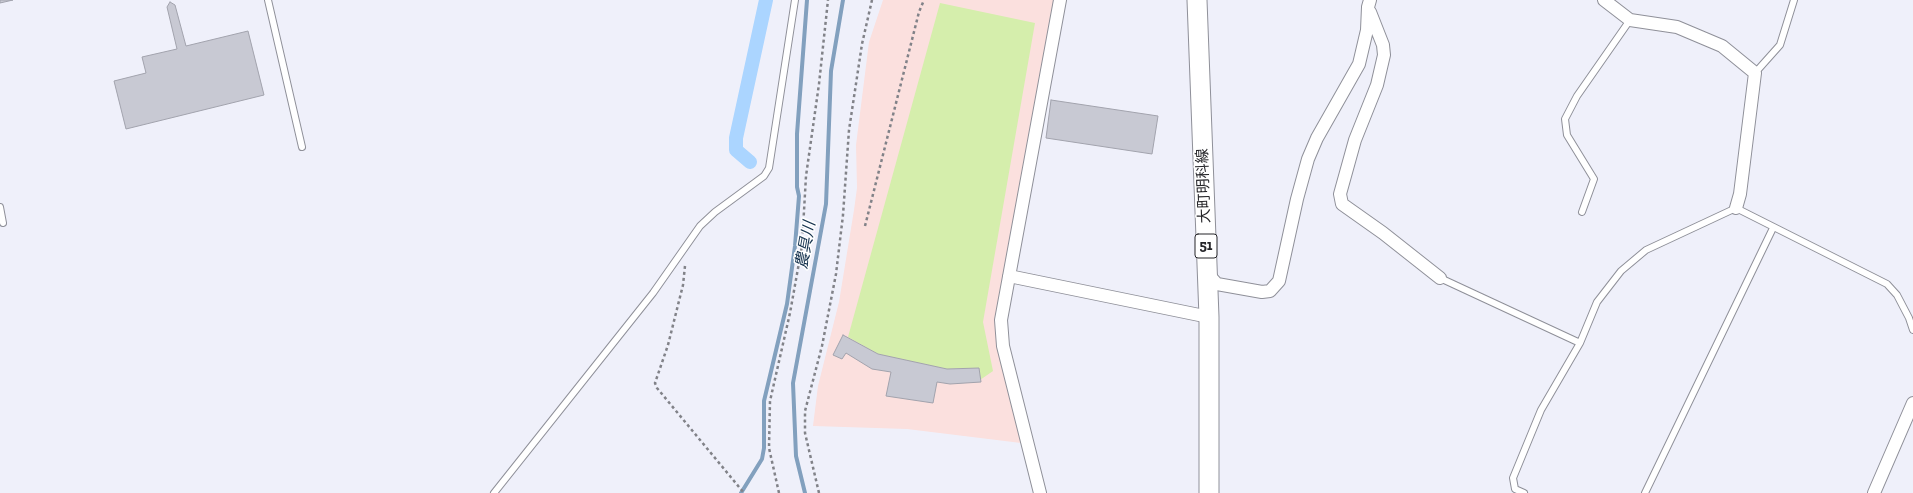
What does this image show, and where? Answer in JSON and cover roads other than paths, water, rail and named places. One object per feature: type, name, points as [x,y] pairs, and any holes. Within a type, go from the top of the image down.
[{"type":"main road","name":"大町明科線","points":[[1198,0],[1207,272],[1210,493]]},
{"type":"street","points":[[1040,493],[1001,334],[1002,309],[1060,0]]},
{"type":"street","points":[[1604,0],[1630,20],[1677,27],[1722,46],[1755,73],[1740,194],[1736,208]]},
{"type":"street","points":[[1207,272],[1217,284],[1262,292],[1270,291],[1279,281],[1297,199],[1308,159],[1317,138],[1359,64],[1367,30],[1369,4]]},
{"type":"street","points":[[1369,4],[1383,45],[1384,55],[1377,84],[1355,140],[1340,194],[1342,204],[1379,230],[1440,278]]},
{"type":"street","points":[[1009,276],[1208,317]]},
{"type":"street","points":[[1874,493],[1913,403]]},
{"type":"lane","points":[[268,0],[302,147]]},
{"type":"lane","points":[[494,493],[654,293],[684,247],[700,226],[715,212],[764,176],[769,168],[795,0]]},
{"type":"lane","points":[[1755,73],[1780,45],[1794,0]]},
{"type":"lane","points":[[1582,212],[1594,179],[1566,135],[1565,119],[1577,96],[1630,20]]},
{"type":"lane","points":[[0,207],[2,223]]},
{"type":"lane","points":[[1524,493],[1514,491],[1513,478],[1541,410],[1580,344],[1597,302],[1621,271],[1646,250],[1736,208],[1773,228],[1887,284],[1896,295],[1909,318],[1913,330]]},
{"type":"lane","points":[[1645,493],[1773,228]]},
{"type":"lane","points":[[1440,278],[1580,344]]},
{"type":"waterway","points":[[750,162],[736,150],[736,138],[766,0]]},
{"type":"waterway","points":[[741,493],[762,459],[764,448],[764,401],[787,304],[795,246],[799,196],[797,187],[797,134],[807,0]]},
{"type":"waterway","name":"農具川","points":[[805,493],[796,456],[793,383],[826,204],[831,71],[843,0]]}]
